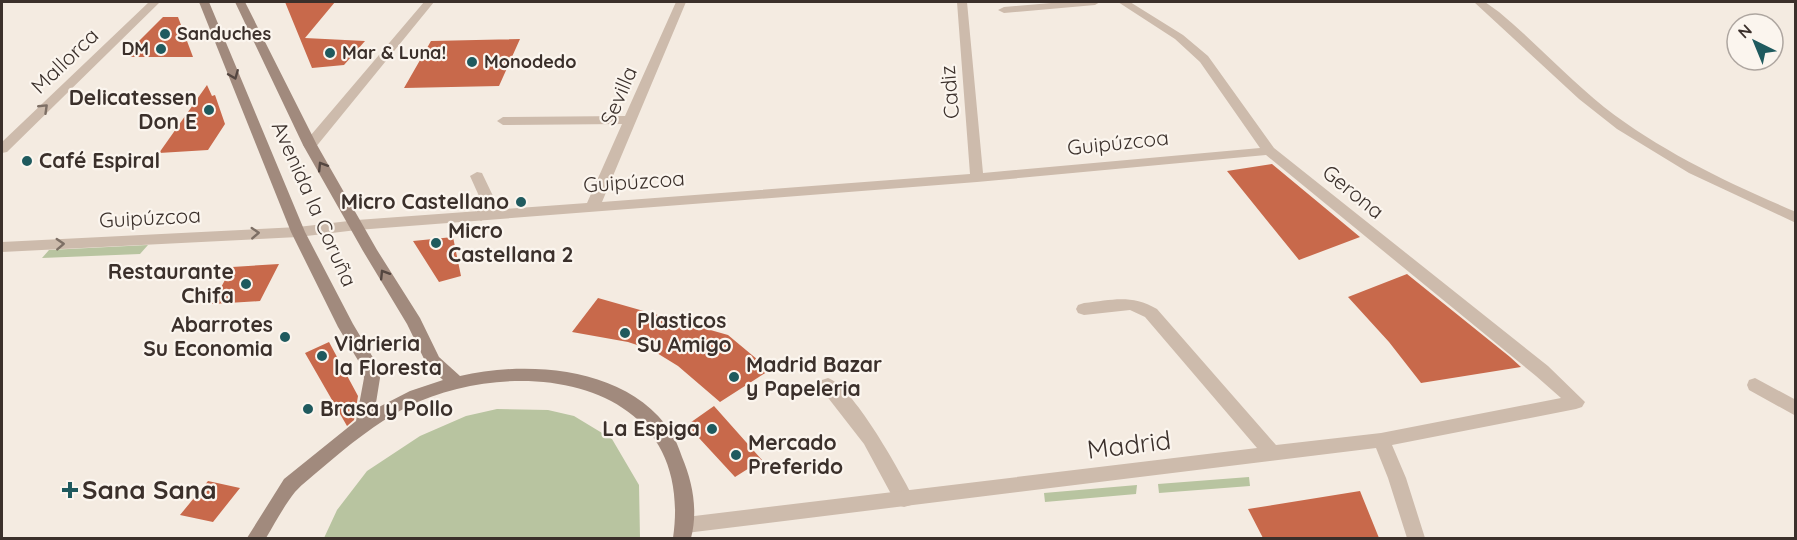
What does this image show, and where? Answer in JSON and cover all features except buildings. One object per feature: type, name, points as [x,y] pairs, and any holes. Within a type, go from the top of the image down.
[{"type":"main road","name":"Avenida la Coruña","points":[[204,2],[298,232],[341,318],[370,366],[372,378],[364,423]]},
{"type":"main road","name":"Avenida la Coruña","points":[[240,2],[310,145],[357,225],[369,251],[414,322],[433,361],[456,382]]},
{"type":"main road","points":[[256,538],[291,484],[364,423],[414,396],[456,382],[492,375],[548,374],[594,384],[633,405],[663,435],[681,476],[684,532]]},
{"type":"street","name":"Mallorca","points":[[2,149],[155,2]]},
{"type":"street","points":[[310,145],[429,2]]},
{"type":"street","name":"Sevilla","points":[[593,206],[681,2]]},
{"type":"street","name":"Cadiz","points":[[962,2],[977,178]]},
{"type":"street","points":[[1005,10],[1095,2]]},
{"type":"street","name":"Gerona","points":[[1123,2],[1179,37],[1204,59],[1269,151],[1533,364],[1576,402]]},
{"type":"street","points":[[1479,2],[1598,108],[1640,139],[1688,167],[1796,218]]},
{"type":"street","points":[[503,121],[630,120]]},
{"type":"street","name":"Guipúzcoa","points":[[2,247],[298,232],[593,206],[977,178],[1269,151]]},
{"type":"street","points":[[477,176],[486,196],[481,216]]},
{"type":"street","points":[[1084,309],[1130,304],[1138,305],[1151,313],[1272,453]]},
{"type":"street","points":[[828,385],[854,413],[871,438],[888,465],[904,499]]},
{"type":"street","points":[[1755,385],[1796,409]]},
{"type":"street","name":"Madrid","points":[[684,532],[904,499],[1381,440],[1576,402]]},
{"type":"street","points":[[1381,440],[1397,478],[1416,538]]},
{"type":"green space","points":[[148,245],[140,254],[42,258],[49,250]]},
{"type":"green space","points":[[497,409],[548,410],[574,416],[612,439],[639,485],[640,538],[324,538],[337,510],[367,471],[420,436],[466,416]]},
{"type":"green space","points":[[1249,477],[1250,486],[1159,493],[1158,484]]},
{"type":"green space","points":[[1137,485],[1136,494],[1045,502],[1044,493]]},
{"type":"place","name":"Sanduches","points":[[165,34]]},
{"type":"place","name":"DM","points":[[161,49]]},
{"type":"place","name":"Mar & Luna!","points":[[330,53]]},
{"type":"place","name":"Monodedo","points":[[472,62]]},
{"type":"place","name":"Delicatessen Don E","points":[[209,110]]},
{"type":"place","name":"Café Espiral","points":[[27,161]]},
{"type":"place","name":"Micro Castellano","points":[[521,202]]},
{"type":"place","name":"Micro Castellana 2","points":[[436,243]]},
{"type":"place","name":"Restaurante Chifa","points":[[246,284]]},
{"type":"place","name":"Plasticos Su Amigo","points":[[625,333]]},
{"type":"place","name":"Abarrotes Su Economia","points":[[285,337]]},
{"type":"place","name":"Vidrieria la Floresta","points":[[322,356]]},
{"type":"place","name":"Madrid Bazar y Papeleria","points":[[734,377]]},
{"type":"place","name":"Brasa y Pollo","points":[[308,409]]},
{"type":"place","name":"La Espiga","points":[[712,429]]},
{"type":"place","name":"Mercado Preferido","points":[[736,455]]},
{"type":"place","name":"Sana Sana","points":[[70,490]]}]
